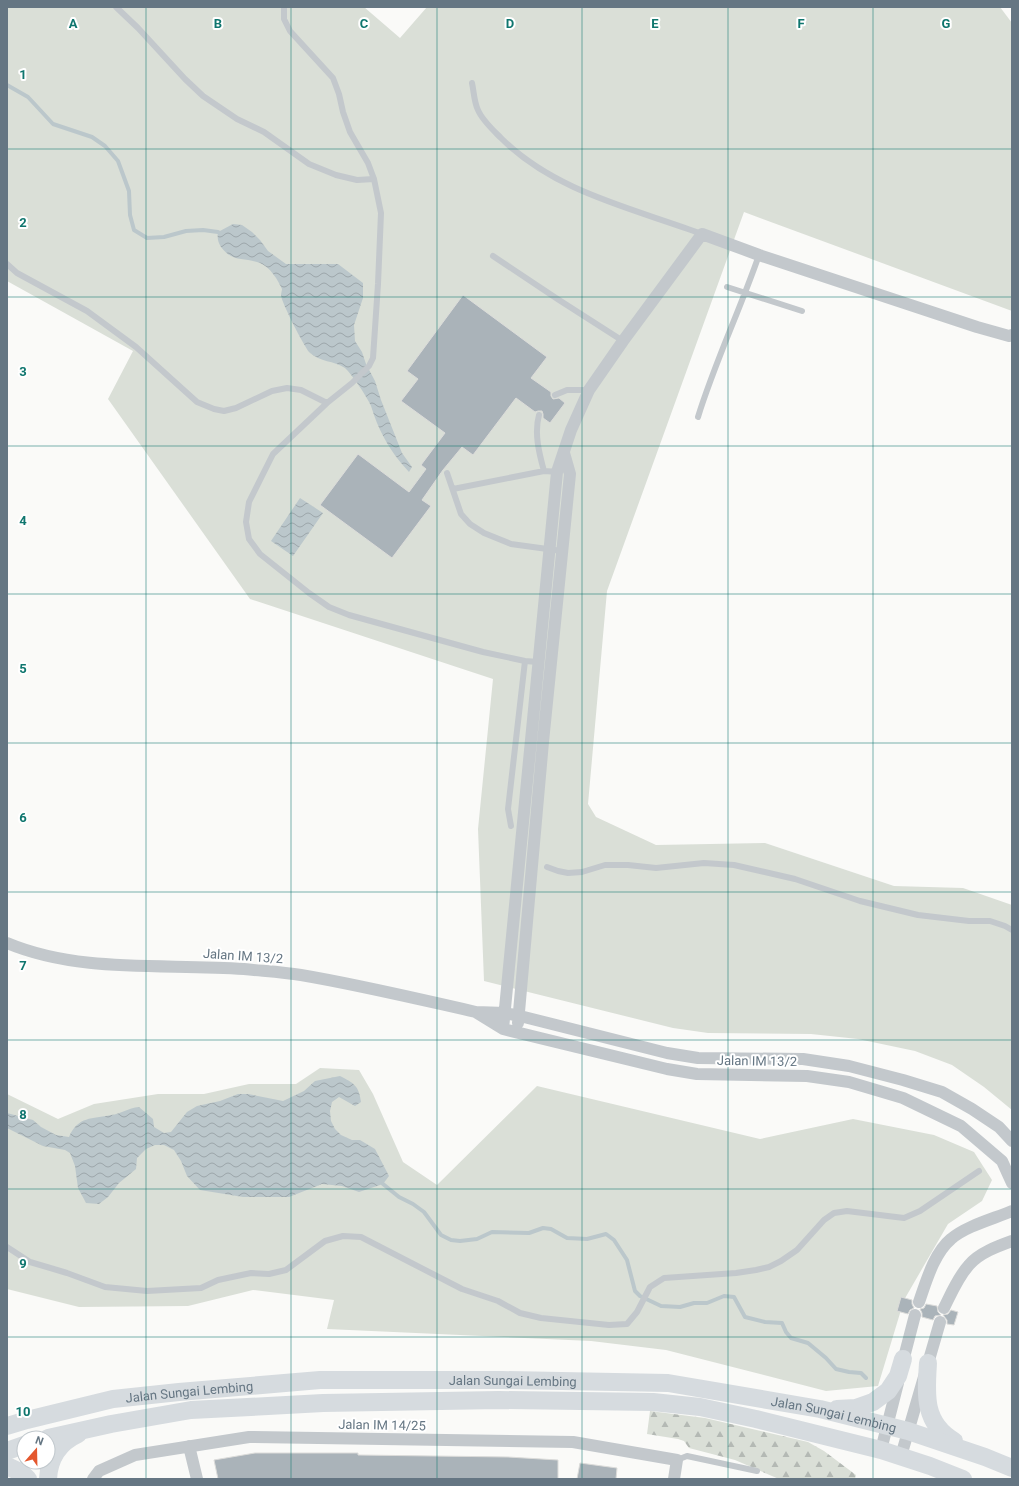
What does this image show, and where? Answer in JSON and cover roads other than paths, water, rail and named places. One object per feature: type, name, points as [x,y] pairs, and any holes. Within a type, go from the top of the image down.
[{"type":"main road","points":[[820,1409],[856,1408],[873,1402],[888,1391],[898,1376],[903,1359]]},
{"type":"main road","points":[[928,1362],[926,1392],[929,1410],[936,1427],[945,1436],[985,1457]]},
{"type":"main road","name":"Jalan Sungai Lembing","points":[[7,1426],[113,1399],[320,1380],[502,1380],[668,1383],[820,1409],[908,1431],[985,1457],[1012,1468]]},
{"type":"main road","name":"Jalan Sungai Lembing","points":[[56,1436],[191,1410],[323,1403],[500,1400],[653,1402],[700,1407],[881,1450],[963,1479]]},
{"type":"main road","points":[[48,1479],[50,1461],[58,1449],[73,1436],[89,1429]]},
{"type":"main road","points":[[7,1466],[22,1473],[28,1479]]},
{"type":"street","points":[[503,1029],[557,472],[572,430],[589,390],[623,341],[702,234],[759,255],[977,327],[1009,336],[1012,335]]},
{"type":"street","points":[[517,1032],[520,1016],[554,631],[570,474],[564,453]]},
{"type":"street","points":[[542,630],[554,631]]},
{"type":"street","points":[[530,740],[544,742]]},
{"type":"street","name":"Jalan IM 13/2","points":[[7,944],[22,950],[59,959],[89,963],[242,969],[300,975],[476,1012],[505,1013],[520,1016],[667,1053],[698,1058],[803,1059],[849,1066],[942,1092],[972,1109],[999,1127],[1012,1141]]},
{"type":"street","name":"Jalan IM 13/2","points":[[476,1012],[503,1029],[667,1069],[697,1074],[807,1076],[849,1082],[903,1098],[961,1126],[1002,1161],[1012,1183]]},
{"type":"street","points":[[919,1302],[931,1269],[942,1250],[951,1239],[966,1230],[1012,1211]]},
{"type":"street","points":[[944,1308],[956,1284],[969,1264],[981,1255],[1012,1241]]},
{"type":"street","points":[[881,1450],[903,1359],[916,1316]]},
{"type":"street","points":[[901,1456],[940,1322]]},
{"type":"street","name":"Jalan IM 14/25","points":[[93,1479],[99,1470],[135,1455],[249,1437],[573,1442],[677,1460]]},
{"type":"street","points":[[189,1446],[197,1479]]},
{"type":"street","points":[[674,1479],[677,1460]]},
{"type":"lane","points":[[116,7],[203,96],[237,119],[264,132],[309,164],[336,175],[357,180],[374,179]]},
{"type":"lane","points":[[284,7],[284,19],[290,31],[333,78],[340,94],[343,112],[350,132],[368,163],[374,179],[381,213],[375,335],[370,366],[352,383],[326,402],[273,454],[249,502],[246,522],[249,539],[260,554],[309,593],[330,607],[356,617],[483,652],[525,661],[538,662]]},
{"type":"lane","points":[[472,83],[478,110],[497,135],[526,160],[547,174],[581,191],[702,234]]},
{"type":"lane","points":[[698,417],[714,368],[746,294],[759,255]]},
{"type":"lane","points":[[493,256],[623,341]]},
{"type":"lane","points":[[7,264],[17,273],[87,311],[136,347],[197,402],[214,409],[224,411],[236,408],[272,391],[287,388],[301,390],[326,402]]},
{"type":"lane","points":[[727,287],[802,311]]},
{"type":"lane","points":[[555,395],[567,390],[589,390]]},
{"type":"lane","points":[[539,415],[536,425],[544,471]]},
{"type":"lane","points":[[453,489],[544,471],[570,474]]},
{"type":"lane","points":[[447,473],[461,514],[470,524],[484,533],[511,544],[562,551]]},
{"type":"lane","points":[[510,826],[508,808],[525,661]]},
{"type":"lane","points":[[546,867],[568,873],[582,872],[605,866],[628,865],[656,868],[704,863],[734,865],[795,880],[860,901],[918,915],[969,921],[990,921],[1012,930]]},
{"type":"lane","points":[[7,1247],[30,1262],[105,1286],[147,1291],[201,1288],[218,1280],[250,1273],[275,1273],[286,1270],[325,1241],[343,1236],[361,1237],[462,1289],[498,1301],[520,1313],[541,1318],[627,1324],[636,1312],[650,1287],[664,1278],[736,1273],[769,1267],[797,1250],[824,1220],[834,1213],[847,1211],[904,1218],[920,1211],[979,1170]]},
{"type":"lane","points":[[677,1460],[687,1456],[757,1471]]},
{"type":"water","points":[[233,224],[242,225],[252,232],[268,251],[286,264],[338,264],[363,283],[363,298],[354,325],[355,341],[362,352],[366,364],[375,381],[402,453],[412,467],[409,472],[399,461],[387,443],[369,402],[348,371],[340,365],[314,356],[306,348],[282,299],[282,289],[273,274],[264,265],[254,261],[234,258],[225,252],[221,247],[218,240],[218,232]]},
{"type":"water","points":[[300,498],[323,513],[293,556],[271,541]]},
{"type":"water","points":[[340,1076],[355,1086],[359,1092],[361,1102],[355,1106],[339,1097],[332,1102],[330,1111],[331,1121],[335,1129],[341,1135],[352,1140],[360,1140],[375,1149],[389,1176],[383,1184],[359,1192],[342,1186],[322,1184],[289,1197],[243,1197],[200,1190],[187,1176],[181,1161],[174,1150],[164,1145],[155,1145],[146,1149],[137,1158],[136,1169],[119,1183],[108,1197],[99,1204],[86,1203],[78,1188],[75,1166],[70,1153],[65,1150],[43,1146],[7,1128],[7,1113],[33,1120],[41,1127],[56,1135],[69,1137],[77,1125],[81,1122],[139,1107],[153,1119],[154,1127],[164,1133],[171,1132],[187,1112],[197,1106],[220,1101],[238,1094],[248,1094],[283,1101],[304,1091],[315,1081]]},
{"type":"waterway","points":[[7,85],[28,97],[53,124],[92,137],[105,146],[118,161],[129,191],[130,215],[134,230],[147,238],[164,237],[186,231],[203,230],[218,232]]},
{"type":"waterway","points":[[383,1184],[399,1197],[413,1204],[424,1212],[441,1235],[451,1240],[460,1241],[477,1239],[492,1232],[529,1233],[543,1228],[551,1229],[567,1238],[587,1239],[606,1234],[614,1240],[627,1260],[635,1291],[640,1296],[661,1306],[680,1307],[694,1303],[707,1303],[724,1296],[734,1297],[745,1317],[765,1322],[782,1323],[786,1332],[791,1338],[808,1343],[826,1358],[836,1369],[861,1373],[866,1378]]}]
